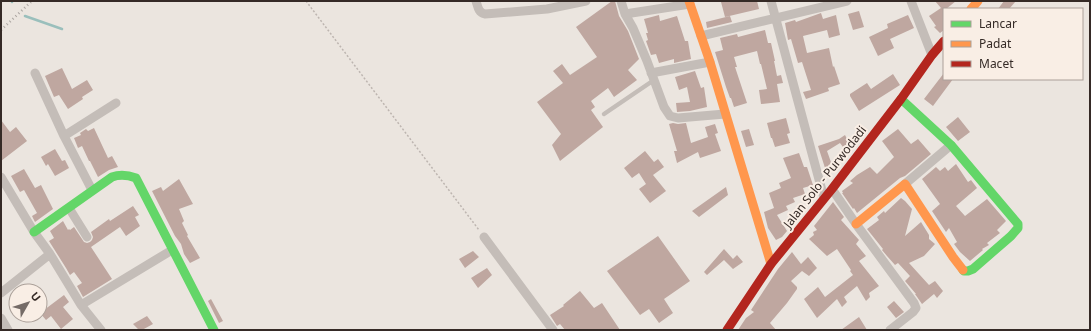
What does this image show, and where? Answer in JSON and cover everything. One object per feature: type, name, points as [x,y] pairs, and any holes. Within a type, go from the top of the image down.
[{"type":"street","points":[[476,1],[478,10],[485,14],[545,5],[586,1]]},
{"type":"street","points":[[621,1],[664,107],[670,116],[678,118],[725,114]]},
{"type":"street","points":[[771,1],[824,198]]},
{"type":"street","points":[[701,36],[847,1]]},
{"type":"street","points":[[911,1],[932,55]]},
{"type":"street","points":[[626,14],[689,3],[710,62],[771,264]]},
{"type":"street","name":"Jalan Solo - Purwodadi","points":[[727,330],[771,264],[832,188],[943,42]]},
{"type":"street","points":[[652,77],[710,62]]},
{"type":"street","points":[[35,73],[64,136],[92,190]]},
{"type":"street","points":[[901,99],[951,145],[1017,222],[1019,225],[1018,228],[1016,232],[973,269],[968,272],[964,271],[953,257],[905,184]]},
{"type":"street","points":[[64,136],[116,104]]},
{"type":"street","points":[[856,224],[951,145]]},
{"type":"street","points":[[34,232],[92,190],[117,174],[129,175],[136,178],[214,330]]},
{"type":"street","points":[[1,177],[81,305],[100,330]]},
{"type":"street","points":[[832,188],[856,224],[914,302],[916,308],[913,312],[890,330]]},
{"type":"street","points":[[69,208],[87,237]]},
{"type":"street","points":[[484,237],[553,330]]},
{"type":"street","points":[[81,305],[172,250]]},
{"type":"street","points":[[1,293],[50,254]]},
{"type":"street","points":[[1,318],[8,330]]},
{"type":"lane","points":[[604,114],[652,77]]},
{"type":"path","points":[[306,1],[484,237]]},
{"type":"building","points":[[612,1],[615,1],[619,16],[628,31],[639,59],[628,70],[637,80],[614,97],[608,88],[591,101],[595,107],[591,110],[603,127],[560,161],[552,145],[561,134],[537,102],[563,83],[553,71],[562,64],[570,75],[597,57],[576,27]]},
{"type":"building","points":[[757,1],[759,9],[725,17],[721,2]]},
{"type":"building","points":[[935,1],[956,1],[947,8],[943,8],[943,31],[940,33],[934,27],[936,26],[929,16],[941,8]]},
{"type":"building","points":[[1004,1],[1016,1],[1010,8],[999,8]]},
{"type":"building","points":[[859,11],[864,27],[853,30],[848,14]]},
{"type":"building","points":[[821,13],[823,19],[836,15],[840,35],[829,38],[827,30],[803,36],[807,53],[829,48],[833,67],[834,66],[840,84],[828,88],[829,91],[806,99],[803,92],[811,90],[802,62],[798,63],[791,39],[788,40],[785,23],[795,20],[796,22]]},
{"type":"building","points":[[659,15],[660,21],[677,16],[685,41],[688,41],[691,59],[674,63],[674,59],[659,63],[656,54],[651,55],[646,41],[648,40],[646,33],[648,33],[644,19]]},
{"type":"building","points":[[908,15],[914,28],[890,39],[894,48],[878,56],[869,37],[888,28],[887,24]]},
{"type":"building","points":[[730,16],[732,22],[707,28],[706,22]]},
{"type":"building","points":[[765,30],[768,43],[771,43],[777,76],[781,75],[783,83],[777,84],[780,102],[761,104],[759,90],[767,89],[757,51],[734,57],[737,67],[735,67],[747,103],[734,107],[715,52],[723,50],[720,38],[737,34],[738,37]]},
{"type":"building","points":[[62,68],[72,89],[87,80],[93,90],[68,109],[59,95],[54,97],[45,76]]},
{"type":"building","points":[[695,71],[701,88],[704,87],[707,107],[677,112],[676,103],[690,102],[687,87],[679,90],[675,77]]},
{"type":"building","points":[[893,74],[900,85],[859,111],[850,94],[867,83],[871,89]]},
{"type":"building","points":[[943,74],[943,80],[952,80],[933,106],[924,99]]},
{"type":"building","points":[[958,117],[970,132],[958,141],[946,127]]},
{"type":"building","points":[[786,118],[790,133],[787,134],[790,143],[775,147],[767,123]]},
{"type":"building","points":[[1,120],[10,132],[16,127],[27,141],[1,161]]},
{"type":"building","points":[[686,123],[691,143],[708,137],[705,127],[715,124],[718,133],[715,134],[721,151],[700,158],[698,152],[677,163],[674,151],[677,151],[669,124]]},
{"type":"building","points":[[94,128],[108,158],[112,156],[118,167],[109,170],[98,177],[82,146],[78,148],[74,138],[81,135],[80,133],[86,129],[88,131]]},
{"type":"building","points":[[749,129],[754,145],[746,147],[741,131]]},
{"type":"building","points":[[898,129],[911,144],[918,139],[931,154],[857,213],[842,191],[853,183],[850,181],[857,175],[870,167],[877,174],[894,157],[882,141]]},
{"type":"building","points":[[845,135],[849,143],[843,147],[840,143],[827,151],[832,165],[825,168],[818,146],[839,139]]},
{"type":"building","points":[[55,149],[62,161],[65,160],[69,168],[55,176],[48,164],[46,166],[41,157]]},
{"type":"building","points":[[645,151],[654,162],[658,159],[664,167],[653,175],[666,191],[650,203],[639,189],[646,184],[639,173],[632,178],[624,168]]},
{"type":"building","points":[[799,153],[804,167],[807,167],[813,185],[803,188],[805,194],[793,198],[795,202],[786,206],[788,210],[777,215],[787,231],[782,237],[776,240],[768,228],[764,212],[774,208],[769,193],[781,188],[779,183],[791,178],[783,158]]},
{"type":"building","points":[[956,164],[968,182],[971,180],[977,188],[956,206],[965,216],[987,199],[1006,221],[997,230],[1000,233],[987,243],[989,245],[982,249],[983,250],[970,261],[954,244],[957,242],[949,228],[946,232],[932,211],[940,204],[922,179],[936,167],[940,171],[945,167],[948,171]]},
{"type":"building","points":[[24,169],[35,188],[41,185],[53,209],[35,222],[32,216],[37,213],[24,190],[20,192],[11,176]]},
{"type":"building","points":[[179,179],[193,204],[179,209],[184,221],[182,223],[188,235],[187,236],[200,258],[190,263],[152,191],[161,187],[163,191]]},
{"type":"building","points":[[726,187],[728,195],[699,217],[692,211]]},
{"type":"building","points":[[901,198],[912,209],[905,236],[921,222],[929,235],[929,239],[935,244],[924,256],[909,263],[929,285],[935,281],[943,291],[937,298],[934,294],[922,304],[905,281],[910,276],[898,263],[895,265],[867,229],[879,220],[877,217],[884,211],[885,213]]},
{"type":"building","points":[[833,202],[844,217],[841,220],[859,240],[856,244],[866,256],[859,261],[879,286],[869,293],[870,297],[866,301],[857,286],[844,297],[847,302],[842,307],[837,299],[817,318],[804,299],[818,287],[825,297],[853,275],[837,249],[827,256],[809,239],[814,235],[813,232],[817,230],[814,226]]},
{"type":"building","points":[[133,206],[139,215],[135,217],[140,226],[126,236],[120,227],[91,247],[112,279],[83,297],[77,286],[82,283],[74,272],[70,275],[49,241],[54,238],[50,231],[63,221],[68,230],[74,227],[84,242],[87,243],[92,240],[93,237],[91,232],[109,219],[110,221]]},
{"type":"building","points":[[658,236],[690,281],[664,299],[673,313],[659,323],[649,309],[640,315],[607,271]]},
{"type":"building","points":[[724,249],[733,259],[737,255],[743,262],[733,269],[724,260],[707,275],[704,272]]},
{"type":"building","points":[[473,251],[479,257],[465,268],[459,259]]},
{"type":"building","points":[[792,252],[801,264],[808,257],[817,268],[809,276],[802,271],[791,281],[797,289],[770,323],[776,330],[738,330],[746,318],[754,312],[751,310],[778,269]]},
{"type":"building","points":[[487,268],[492,275],[478,288],[471,278]]},
{"type":"building","points":[[580,291],[594,308],[602,303],[620,330],[565,330],[560,324],[557,326],[550,315],[564,306],[563,305]]},
{"type":"building","points":[[64,295],[69,302],[63,307],[73,319],[61,329],[51,316],[48,318],[48,307]]},
{"type":"building","points":[[211,299],[223,321],[219,323],[208,301]]},
{"type":"building","points":[[894,301],[904,312],[896,318],[887,307]]},
{"type":"building","points":[[147,316],[153,324],[139,330],[133,324]]},
{"type":"building","points":[[859,317],[867,330],[841,330]]},
{"type":"waterway","points":[[25,16],[62,29]]},
{"type":"railway","points":[[1,30],[32,1]]},
{"type":"traffic: fast","points":[[901,99],[951,145],[1018,224],[1018,228],[1011,236],[973,269],[968,271],[963,270]]},
{"type":"traffic: fast","points":[[34,232],[112,177],[124,175],[136,178],[214,330]]},
{"type":"traffic: slow","points":[[689,1],[710,62],[771,264]]},
{"type":"traffic: slow","points":[[972,8],[978,1]]},
{"type":"traffic: slow","points":[[856,224],[905,184],[963,270]]},
{"type":"traffic: jam","points":[[727,330],[771,264],[832,189],[943,42]]}]
